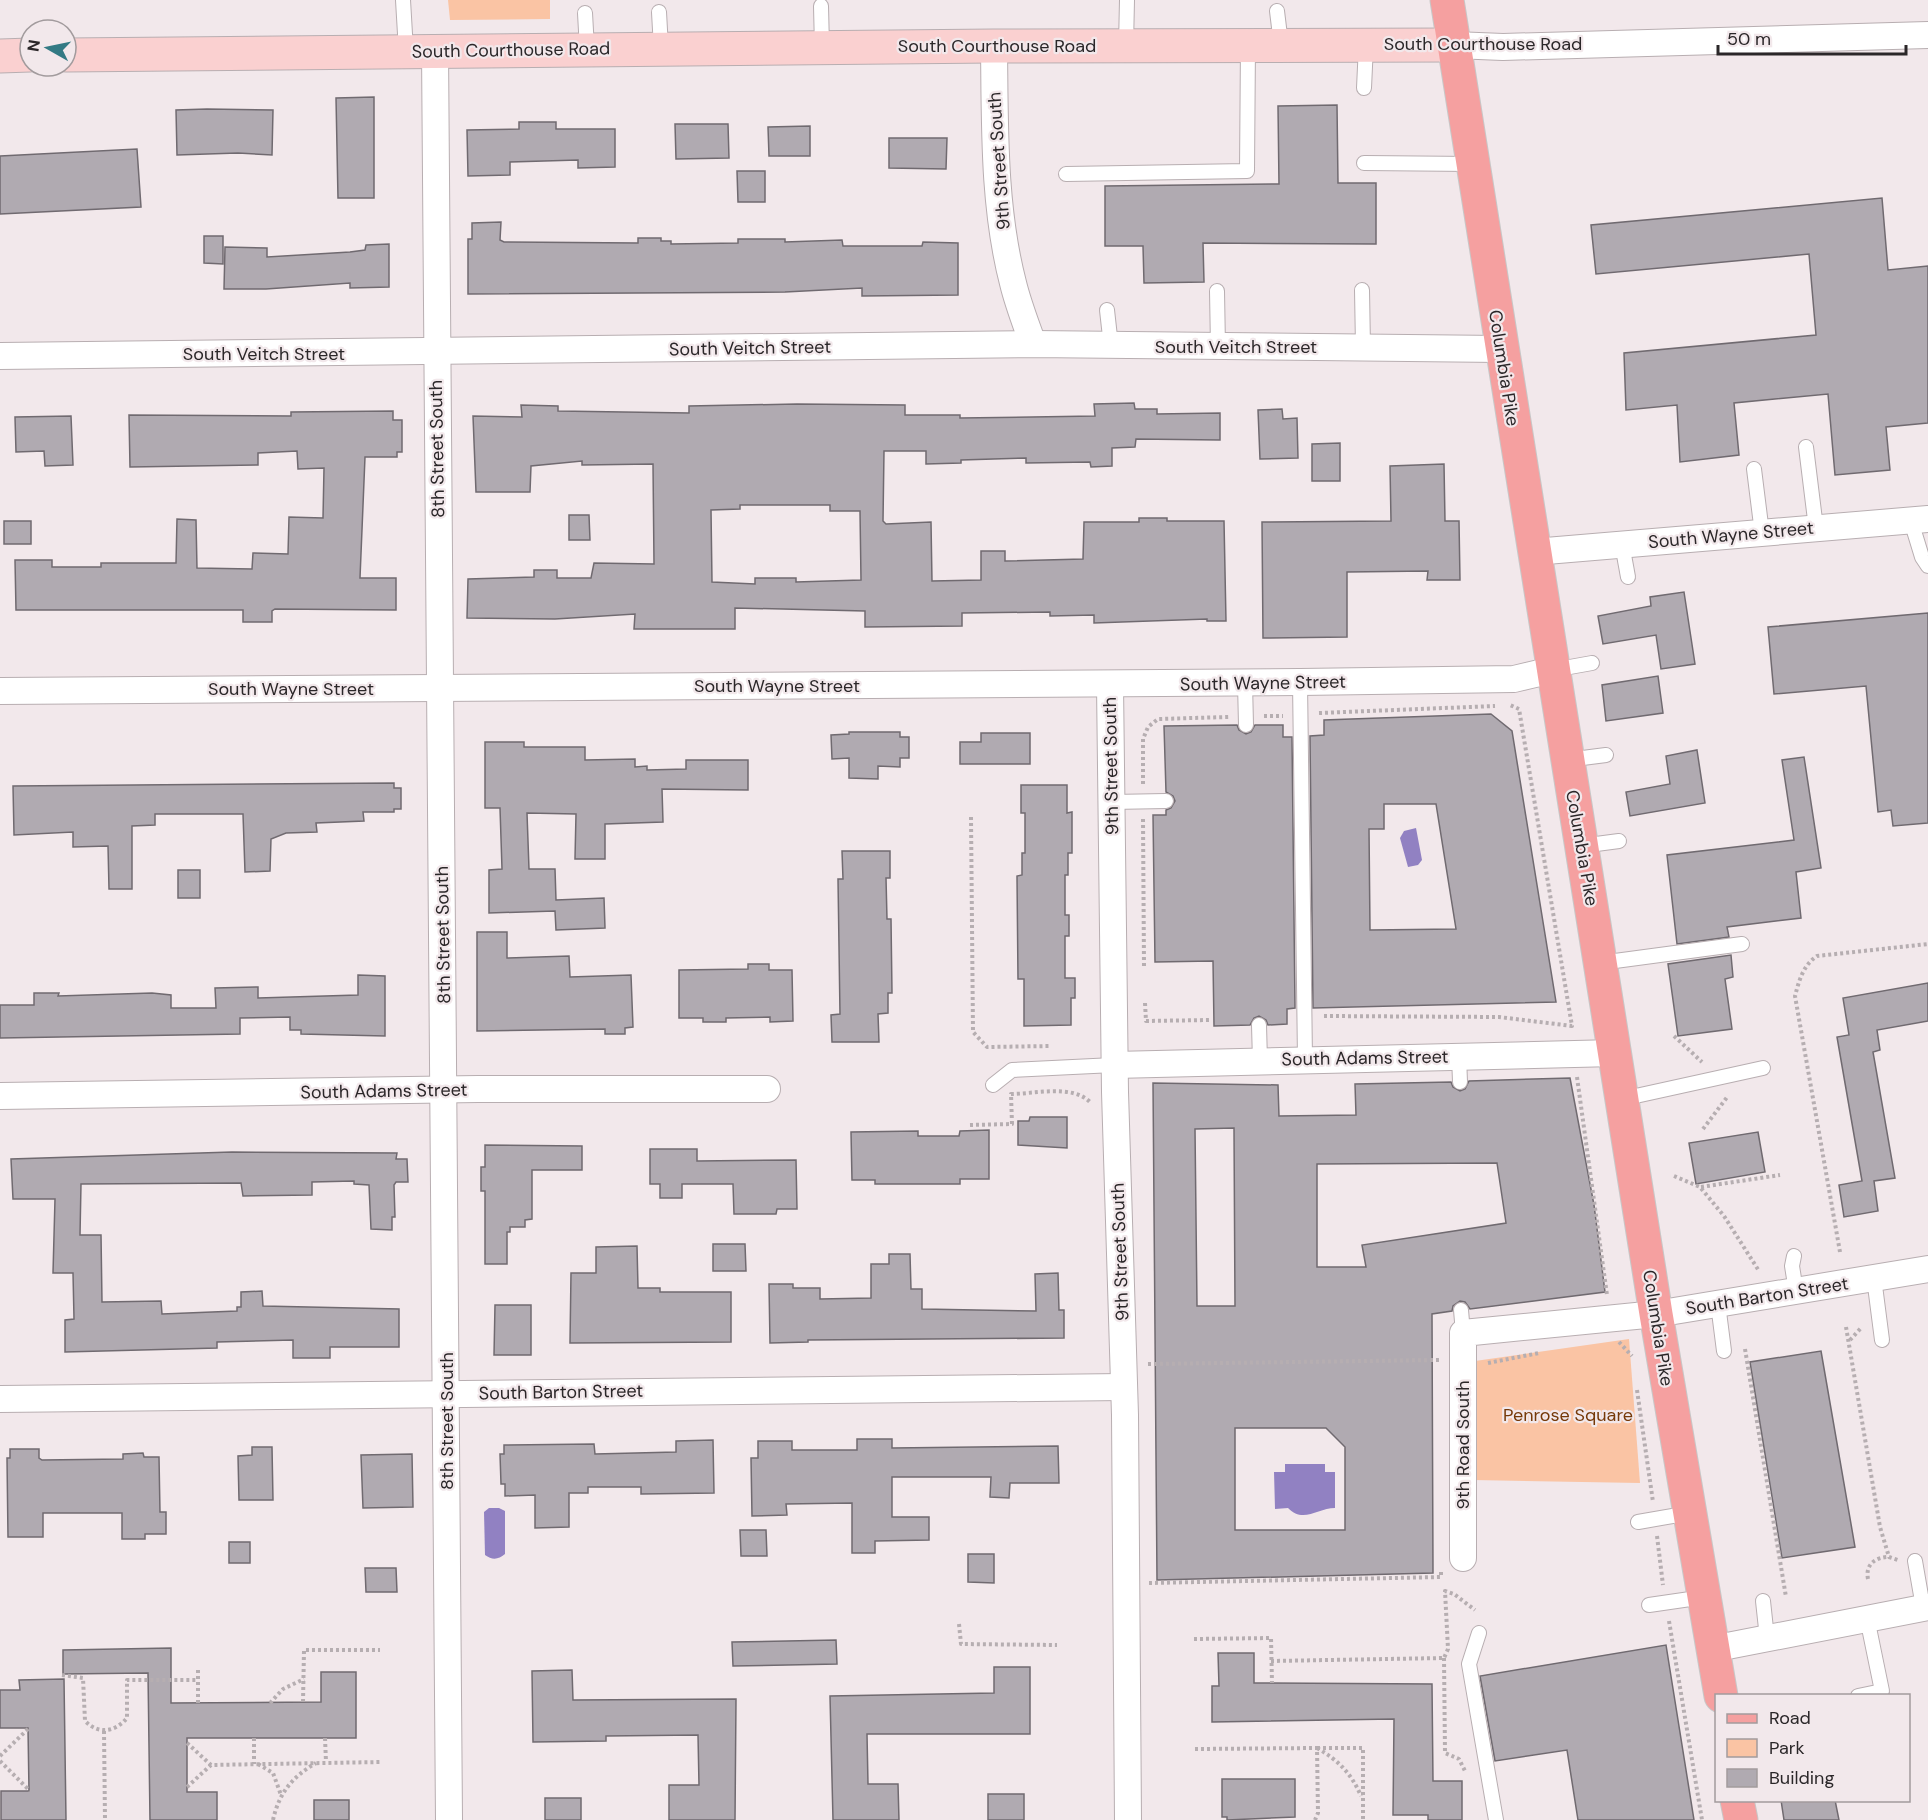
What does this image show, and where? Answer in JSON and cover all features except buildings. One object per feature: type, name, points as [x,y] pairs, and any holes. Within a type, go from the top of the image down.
[{"type":"main road","name":"Columbia Pike","points":[[1447,0],[1500,349],[1720,1694]]},
{"type":"main road","points":[[1737,1802],[1741,1820]]},
{"type":"street","name":"South Courthouse Road","points":[[78,55],[994,45],[1366,44],[1503,47],[1928,35]]},
{"type":"street","name":"9th Street South","points":[[994,45],[996,172],[1004,235],[1013,283],[1033,344]]},
{"type":"street","name":"8th Street South","points":[[420,50],[436,352],[445,1090],[449,1820]]},
{"type":"street","points":[[0,56],[18,56]]},
{"type":"street","name":"South Veitch Street","points":[[0,356],[1033,344],[1500,349]]},
{"type":"street","name":"South Wayne Street","points":[[1534,552],[1919,520]]},
{"type":"street","name":"South Wayne Street","points":[[0,691],[1110,685],[1514,679],[1552,670]]},
{"type":"street","name":"9th Street South","points":[[1110,685],[1114,1065],[1123,1386],[1128,1820]]},
{"type":"street","name":"South Adams Street","points":[[1114,1065],[1615,1053]]},
{"type":"street","name":"South Adams Street","points":[[0,1096],[445,1090],[767,1089]]},
{"type":"street","name":"South Barton Street","points":[[1462,1322],[1656,1314],[1928,1269]]},
{"type":"street","name":"9th Road South","points":[[1452,1559],[1462,1322]]},
{"type":"street","name":"South Barton Street","points":[[0,1399],[1123,1386]]},
{"type":"street","points":[[1712,1649],[1926,1607]]},
{"type":"lane","points":[[403,0],[420,50]]},
{"type":"lane","points":[[1126,0],[1126,45]]},
{"type":"lane","points":[[821,6],[822,47]]},
{"type":"lane","points":[[1277,11],[1281,44]]},
{"type":"lane","points":[[659,12],[661,48]]},
{"type":"lane","points":[[585,13],[587,49]]},
{"type":"lane","points":[[1065,174],[1247,171],[1248,44]]},
{"type":"lane","points":[[1364,88],[1366,44]]},
{"type":"lane","points":[[1364,163],[1472,164]]},
{"type":"lane","points":[[1362,290],[1363,347]]},
{"type":"lane","points":[[1217,291],[1218,347]]},
{"type":"lane","points":[[1107,310],[1112,346]]},
{"type":"lane","points":[[1806,447],[1816,528]]},
{"type":"lane","points":[[1754,469],[1762,533]]},
{"type":"lane","points":[[1919,520],[1922,557],[1928,566]]},
{"type":"lane","points":[[1623,544],[1628,577]]},
{"type":"lane","points":[[1552,670],[1592,663]]},
{"type":"lane","points":[[1300,682],[1305,1059]]},
{"type":"lane","points":[[1245,683],[1246,725]]},
{"type":"lane","points":[[1567,760],[1606,755]]},
{"type":"lane","points":[[1112,802],[1166,801]]},
{"type":"lane","points":[[1581,846],[1619,841]]},
{"type":"lane","points":[[1600,963],[1742,944]]},
{"type":"lane","points":[[1259,1025],[1260,1061]]},
{"type":"lane","points":[[1459,1056],[1460,1082]]},
{"type":"lane","points":[[993,1085],[1012,1070],[1114,1065]]},
{"type":"lane","points":[[1622,1099],[1763,1068]]},
{"type":"lane","points":[[1794,1256],[1792,1266],[1796,1292]]},
{"type":"lane","points":[[1874,1278],[1882,1340]]},
{"type":"lane","points":[[1718,1304],[1724,1351]]},
{"type":"lane","points":[[1638,1522],[1689,1514]]},
{"type":"lane","points":[[1909,1562],[1926,1607]]},
{"type":"lane","points":[[1649,1605],[1704,1597]]},
{"type":"lane","points":[[1763,1601],[1767,1638]]},
{"type":"lane","points":[[1864,1694],[1882,1691],[1867,1618]]},
{"type":"lane","points":[[1479,1633],[1469,1664],[1496,1820]]},
{"type":"path","points":[[1317,1016],[1499,1017],[1572,1026],[1519,709],[1507,704]]},
{"type":"path","points":[[1312,713],[1497,706]]},
{"type":"path","points":[[971,817],[973,1032],[987,1047],[1054,1046]]},
{"type":"path","points":[[1840,1252],[1795,996],[1809,962],[1817,956],[1928,944]]},
{"type":"path","points":[[1145,1003],[1146,1021],[1209,1020]]},
{"type":"path","points":[[1674,1036],[1722,1077]]},
{"type":"path","points":[[1577,1070],[1608,1301],[1613,1295]]},
{"type":"path","points":[[1703,1129],[1747,1071]]},
{"type":"path","points":[[970,1125],[1012,1124],[1011,1094],[1072,1092],[1082,1095],[1090,1103]]},
{"type":"path","points":[[1674,1176],[1700,1187],[1724,1216],[1759,1271]]},
{"type":"path","points":[[1700,1187],[1780,1176]]},
{"type":"path","points":[[1850,1340],[1865,1325]]},
{"type":"path","points":[[1846,1327],[1880,1527],[1889,1557]]},
{"type":"path","points":[[1614,1338],[1632,1355],[1634,1366]]},
{"type":"path","points":[[1744,1340],[1786,1596]]},
{"type":"path","points":[[1442,1349],[1442,1372]]},
{"type":"path","points":[[1487,1363],[1545,1352]]},
{"type":"path","points":[[1148,1364],[1442,1360]]},
{"type":"path","points":[[1635,1378],[1664,1588]]},
{"type":"path","points":[[1868,1579],[1867,1572],[1870,1564],[1878,1557],[1909,1562]]},
{"type":"path","points":[[1149,1583],[1441,1577],[1452,1559]]},
{"type":"path","points":[[1468,1779],[1459,1758],[1445,1753],[1444,1658],[1448,1649],[1445,1591],[1454,1594],[1475,1610]]},
{"type":"path","points":[[1669,1617],[1702,1820]]},
{"type":"path","points":[[959,1624],[961,1644],[1057,1645]]},
{"type":"path","points":[[1194,1639],[1271,1638],[1272,1683]]},
{"type":"path","points":[[303,1702],[304,1650],[380,1650]]},
{"type":"path","points":[[1271,1661],[1444,1658]]},
{"type":"path","points":[[198,1668],[198,1703]]},
{"type":"path","points":[[62,1675],[83,1678],[85,1721],[96,1730],[104,1731],[117,1727],[128,1718],[127,1680],[197,1680]]},
{"type":"path","points":[[270,1703],[284,1689],[304,1679]]},
{"type":"path","points":[[0,1756],[29,1728]]},
{"type":"path","points":[[104,1731],[105,1820]]},
{"type":"path","points":[[325,1737],[326,1762]]},
{"type":"path","points":[[254,1738],[256,1764]]},
{"type":"path","points":[[187,1743],[210,1765]]},
{"type":"path","points":[[1317,1748],[1338,1761],[1352,1776],[1363,1800]]},
{"type":"path","points":[[1315,1820],[1318,1813],[1317,1748]]},
{"type":"path","points":[[1195,1749],[1362,1748],[1363,1820]]},
{"type":"path","points":[[0,1761],[30,1791]]},
{"type":"path","points":[[187,1787],[210,1765],[381,1761]]},
{"type":"path","points":[[273,1820],[281,1795],[301,1772],[316,1763]]},
{"type":"path","points":[[256,1764],[273,1773],[281,1795]]},
{"type":"green space","points":[[448,0],[550,0],[550,19],[450,20]]},
{"type":"green space","name":"Penrose Square","points":[[1629,1339],[1640,1483],[1473,1480],[1475,1361]]},
{"type":"shaded area","points":[[1416,828],[1422,860],[1418,865],[1408,867],[1400,838],[1404,831]]},
{"type":"shaded area","points":[[1285,1464],[1325,1464],[1325,1472],[1335,1472],[1335,1508],[1305,1515],[1294,1513],[1288,1508],[1275,1509],[1274,1472],[1285,1472]]},
{"type":"shaded area","points":[[489,1508],[499,1508],[505,1511],[505,1554],[495,1559],[485,1555],[484,1512]]}]
